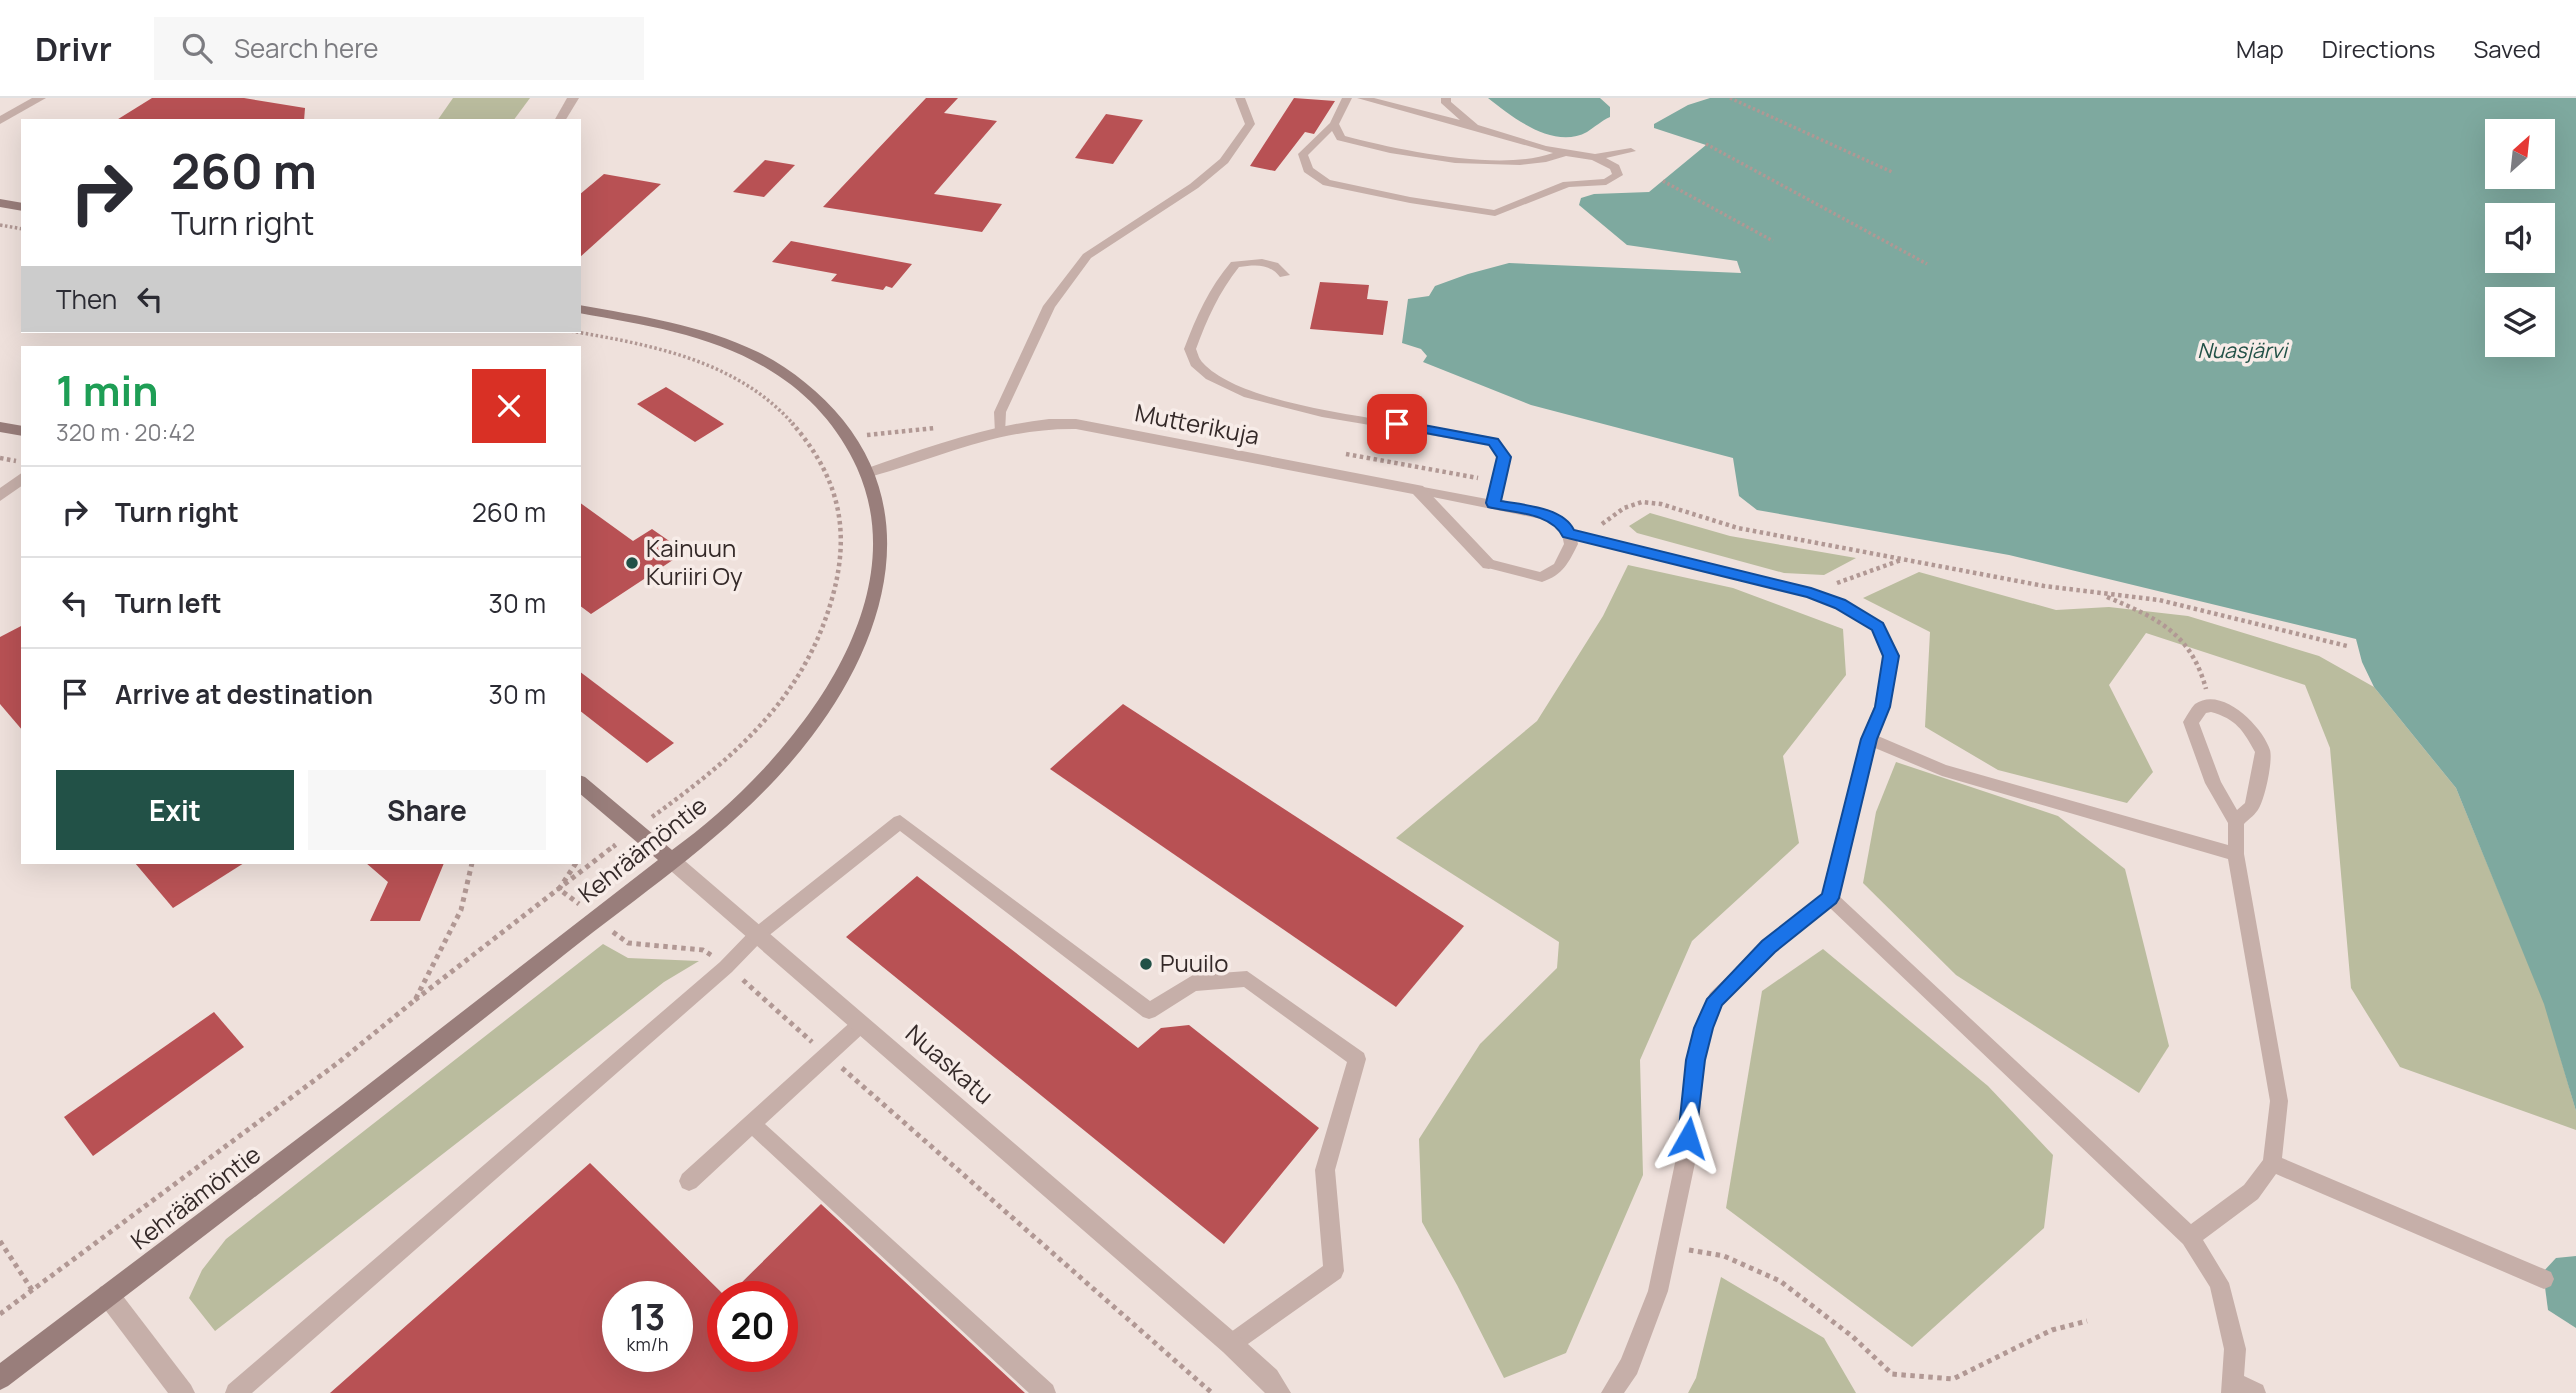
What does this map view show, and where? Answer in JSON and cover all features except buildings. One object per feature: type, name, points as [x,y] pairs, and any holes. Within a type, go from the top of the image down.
[{"type":"street","points":[[0,121],[40,98]]},
{"type":"street","points":[[559,119],[573,98]]},
{"type":"street","points":[[0,203],[21,207]]},
{"type":"street","name":"Kehräämöntie","points":[[0,1378],[348,1114],[732,813],[817,718],[854,656],[877,594],[882,520],[870,472],[851,439],[824,405],[779,369],[715,339],[581,309]]},
{"type":"street","name":"Mutterikuja","points":[[870,472],[1000,430],[1048,422],[1076,425],[1418,490]]},
{"type":"street","points":[[0,427],[21,431]]},
{"type":"street","points":[[0,496],[21,479]]},
{"type":"street","points":[[1418,490],[1489,564]]},
{"type":"street","name":"Nuaskatu","points":[[581,784],[1269,1377],[1279,1393]]},
{"type":"street","points":[[108,1295],[183,1393]]},
{"type":"lane","points":[[1000,430],[1000,412],[1049,306],[1087,256],[1194,186],[1224,161],[1250,124],[1240,98]]},
{"type":"lane","points":[[1347,98],[1334,124],[1303,154],[1308,170],[1326,183],[1495,213],[1567,184],[1606,183],[1618,175],[1615,167],[1595,157],[1545,149],[1474,127],[1362,98]]},
{"type":"lane","points":[[1446,98],[1446,103],[1474,127]]},
{"type":"lane","points":[[1334,124],[1341,138],[1374,148],[1497,163],[1555,159],[1566,152]]},
{"type":"lane","points":[[1595,157],[1631,151]]},
{"type":"lane","points":[[1284,275],[1279,268],[1262,261],[1235,264],[1216,287],[1200,320],[1190,349],[1195,363],[1210,376],[1248,394],[1322,413],[1493,442],[1504,457],[1493,503]]},
{"type":"lane","points":[[1418,490],[1550,516],[1576,535],[1811,593],[1840,604],[1878,627],[1891,656],[1882,707],[1869,739],[1830,898],[1769,947],[1716,999],[1703,1028],[1696,1060],[1685,1163],[1654,1303],[1629,1366],[1612,1393]]},
{"type":"lane","points":[[1489,564],[1542,577],[1559,567],[1576,535]]},
{"type":"lane","points":[[2190,1237],[2251,1192],[2272,1163],[2279,1101],[2236,853],[2236,822],[2213,783],[2191,722],[2201,708],[2211,706],[2234,712],[2252,732],[2263,752],[2252,806],[2236,822]]},
{"type":"lane","points":[[1869,739],[1942,770],[2236,853]]},
{"type":"lane","points":[[236,1393],[726,967],[756,936],[900,822],[1149,1010],[1193,983],[1247,979],[1357,1059],[1325,1170],[1334,1271],[1231,1344]]},
{"type":"lane","points":[[1830,898],[2190,1237],[2219,1283],[2235,1349],[2232,1388],[2255,1393]]},
{"type":"lane","points":[[689,1181],[861,1024]]},
{"type":"lane","points":[[752,1124],[1045,1393]]},
{"type":"lane","points":[[2272,1163],[2544,1279]]},
{"type":"path","points":[[1730,98],[1892,172]]},
{"type":"path","points":[[1706,144],[1927,264]]},
{"type":"path","points":[[1663,181],[1773,241]]},
{"type":"path","points":[[0,225],[21,229]]},
{"type":"path","points":[[0,1314],[339,1062],[634,830],[708,778],[745,743],[809,661],[825,620],[841,563],[841,524],[833,487],[816,450],[772,401],[730,376],[680,354],[580,333]]},
{"type":"path","points":[[1576,535],[1624,508],[1642,502],[1661,504],[1738,528],[2102,594],[2159,600],[2347,646]]},
{"type":"path","points":[[1811,593],[1902,559]]},
{"type":"path","points":[[2102,594],[2153,618],[2182,639],[2195,657],[2211,706]]},
{"type":"path","points":[[415,1000],[461,910],[472,864]]},
{"type":"path","points":[[559,889],[575,864]]},
{"type":"path","points":[[559,889],[628,943],[703,950],[726,967],[1212,1393]]},
{"type":"path","points":[[0,1241],[32,1290]]},
{"type":"path","points":[[1668,1246],[1724,1256],[1780,1281],[1853,1337],[1892,1374],[1954,1379],[2052,1330],[2087,1321]]},
{"type":"green space","points":[[453,98],[530,98],[514,119],[438,119]]},
{"type":"green space","points":[[1650,513],[1730,536],[1856,558],[1824,575],[1784,573],[1637,533],[1629,526]]},
{"type":"green space","points":[[1628,565],[1733,588],[1843,629],[1846,675],[1783,756],[1799,843],[1692,941],[1640,1060],[1643,1175],[1566,1353],[1504,1378],[1422,1222],[1419,1139],[1480,1044],[1557,968],[1559,942],[1396,838],[1537,721],[1603,616]]},
{"type":"green space","points":[[1919,572],[2056,610],[2109,607],[2188,616],[2319,656],[2374,687],[2456,788],[2545,1004],[2576,1111],[2576,1130],[2400,1067],[2351,988],[2330,748],[2305,685],[2146,633],[2109,685],[2153,772],[2127,803],[1998,770],[1925,727],[1930,632],[1863,598]]},
{"type":"green space","points":[[1896,762],[2058,816],[2125,869],[2169,1046],[2139,1093],[1956,975],[1863,883],[1876,812]]},
{"type":"green space","points":[[603,944],[628,958],[699,961],[664,982],[215,1331],[189,1298],[202,1270],[226,1239]]},
{"type":"green space","points":[[1823,949],[1988,1086],[2053,1155],[2044,1228],[1912,1347],[1726,1208],[1762,991]]},
{"type":"green space","points":[[1721,1277],[1824,1338],[1856,1393],[1688,1393],[1696,1378]]},
{"type":"water","points":[[1488,98],[1600,98],[1610,107],[1610,117],[1587,132],[1574,137],[1561,137],[1535,129]]},
{"type":"water","name":"Nuasjärvi","points":[[1710,98],[2576,98],[2576,1111],[2544,1004],[2456,788],[2374,687],[2362,662],[2356,639],[2009,555],[1757,510],[1739,496],[1733,458],[1531,405],[1423,362],[1427,356],[1421,349],[1402,343],[1408,299],[1429,296],[1435,286],[1509,263],[1741,273],[1737,261],[1627,245],[1579,205],[1581,198],[1594,194],[1649,192],[1706,145],[1654,128],[1654,124],[1688,105]]},
{"type":"water","points":[[2576,1256],[2576,1328],[2548,1310],[2543,1272],[2556,1258]]},
{"type":"place","name":"Kainuun Kuriiri Oy","points":[[632,563]]},
{"type":"place","name":"Puuilo","points":[[1146,964]]},
{"type":"route","points":[[1397,424],[1493,442],[1504,457],[1493,503],[1550,516],[1567,528],[1568,533],[1811,593],[1840,604],[1878,627],[1891,656],[1882,707],[1869,739],[1830,898],[1769,947],[1716,999],[1703,1028],[1696,1060],[1688,1138]]}]
